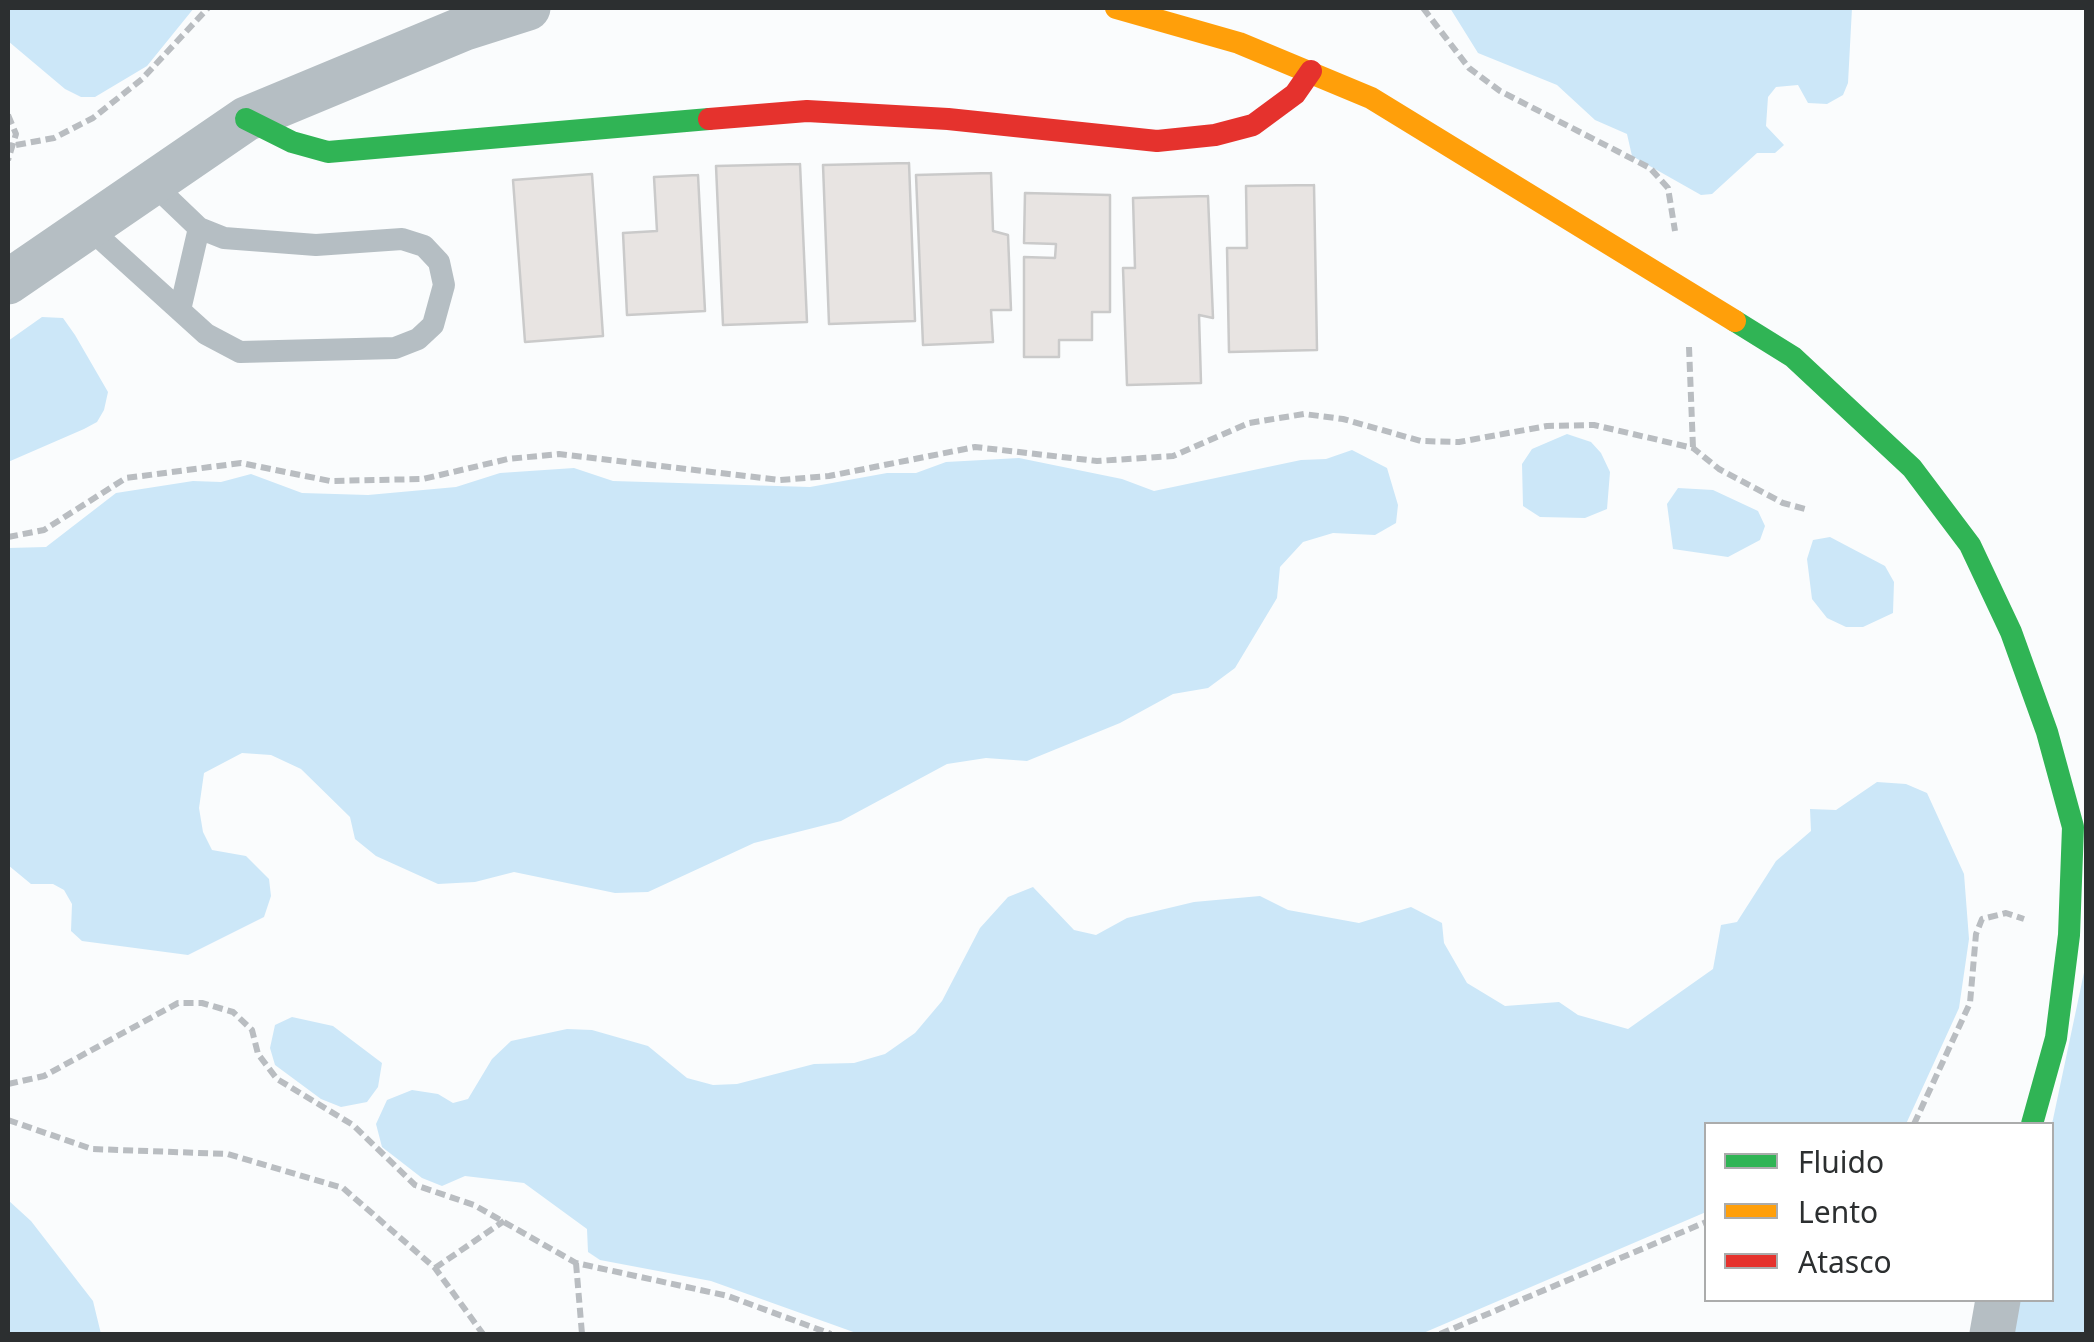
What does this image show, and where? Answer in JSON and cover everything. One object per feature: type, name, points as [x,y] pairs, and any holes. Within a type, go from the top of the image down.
[{"type":"street","points":[[8,282],[246,119],[465,28],[528,8]]},
{"type":"street","points":[[1116,8],[1181,23],[1311,70],[1386,107],[1793,357],[1912,468],[1970,545],[2011,632],[2046,732],[2073,827],[2069,935],[2056,1038],[2033,1122]]},
{"type":"street","points":[[246,119],[292,142],[328,152],[806,110],[948,119],[1157,140],[1214,135],[1253,124],[1296,94],[1311,70]]},
{"type":"street","points":[[1992,1334],[1998,1302]]},
{"type":"lane","points":[[90,229],[228,348],[255,353],[395,348],[418,339],[433,325],[442,305],[444,285],[439,262],[424,246],[402,239],[316,245],[255,244],[199,228],[153,184]]},
{"type":"lane","points":[[180,310],[199,228]]},
{"type":"path","points":[[16,145],[54,138],[93,118],[142,79],[208,8]]},
{"type":"path","points":[[8,115],[16,145],[8,160]]},
{"type":"path","points":[[8,537],[44,530],[126,478],[242,462],[348,481],[422,479],[508,460],[560,454],[780,480],[830,476],[975,448],[1097,461],[1173,456],[1249,423],[1304,414],[1440,441],[1547,426],[1594,425],[1693,448],[1719,469],[1783,503],[1805,509]]},
{"type":"path","points":[[1915,1122],[1970,1004],[1976,934],[1982,919],[2006,913]]},
{"type":"path","points":[[8,1084],[44,1076],[178,1003],[202,1003],[233,1012],[252,1030],[258,1054],[277,1079],[353,1125],[415,1185],[504,1220],[576,1264],[728,1296],[831,1334]]},
{"type":"path","points":[[8,1120],[92,1149],[228,1154],[280,1166],[343,1188],[435,1268],[483,1334]]},
{"type":"path","points":[[435,1268],[504,1220]]},
{"type":"path","points":[[1440,1334],[1704,1223]]},
{"type":"path","points":[[576,1264],[582,1334]]},
{"type":"shaded area","points":[[8,8],[194,8],[147,66],[95,97],[81,97],[65,89],[8,41]]},
{"type":"shaded area","points":[[1450,8],[1852,8],[1848,83],[1843,95],[1827,104],[1808,103],[1798,85],[1776,87],[1768,97],[1766,126],[1784,145],[1775,153],[1757,153],[1712,194],[1701,195],[1632,156],[1627,134],[1595,120],[1557,85],[1478,53]]},
{"type":"shaded area","points":[[42,317],[63,318],[75,335],[108,392],[104,410],[97,422],[8,462],[8,341]]},
{"type":"shaded area","points":[[1567,434],[1591,442],[1601,453],[1610,472],[1607,509],[1585,518],[1540,517],[1523,506],[1522,464],[1532,449]]},
{"type":"shaded area","points":[[1352,450],[1387,468],[1398,505],[1396,523],[1375,535],[1333,533],[1303,542],[1280,567],[1277,598],[1235,668],[1208,688],[1173,694],[1120,723],[1027,761],[986,758],[947,764],[841,821],[754,843],[648,892],[615,893],[514,872],[475,882],[438,884],[376,856],[355,839],[350,817],[301,769],[271,755],[242,753],[204,773],[199,808],[203,832],[212,850],[246,856],[269,879],[271,896],[264,917],[188,955],[82,941],[71,931],[72,904],[64,890],[53,884],[31,884],[8,865],[8,548],[46,547],[116,493],[193,481],[221,482],[251,474],[302,493],[368,495],[456,487],[500,473],[574,468],[613,481],[810,487],[887,473],[916,473],[946,462],[1019,458],[1122,479],[1154,491],[1301,460],[1326,459]]},
{"type":"shaded area","points":[[1678,488],[1713,490],[1758,511],[1765,526],[1760,540],[1728,557],[1673,549],[1667,504]]},
{"type":"shaded area","points":[[1830,537],[1885,566],[1894,582],[1893,613],[1863,627],[1846,627],[1827,618],[1812,599],[1807,559],[1813,540]]},
{"type":"shaded area","points":[[1877,782],[1906,784],[1927,793],[1964,874],[1969,939],[1959,1008],[1907,1122],[1704,1122],[1704,1213],[1421,1334],[859,1334],[711,1281],[600,1260],[588,1252],[587,1229],[524,1183],[465,1176],[442,1186],[422,1178],[382,1147],[376,1124],[387,1100],[412,1090],[438,1094],[453,1103],[468,1099],[492,1059],[511,1041],[567,1029],[592,1030],[648,1046],[687,1078],[713,1085],[737,1084],[814,1064],[854,1063],[885,1054],[915,1033],[942,1001],[980,928],[1008,897],[1033,887],[1074,930],[1096,935],[1127,918],[1194,902],[1260,896],[1288,910],[1359,923],[1411,907],[1442,923],[1444,943],[1467,983],[1505,1006],[1559,1002],[1578,1015],[1628,1029],[1713,969],[1721,925],[1737,922],[1776,861],[1811,831],[1810,809],[1836,810]]},
{"type":"shaded area","points":[[2086,963],[2086,1334],[2007,1334],[2009,1302],[2054,1302],[2052,1122]]},
{"type":"shaded area","points":[[292,1017],[333,1026],[382,1063],[378,1087],[367,1102],[341,1107],[321,1099],[275,1065],[270,1048],[275,1025]]},
{"type":"shaded area","points":[[8,1200],[31,1221],[93,1301],[101,1334],[8,1334]]},
{"type":"building","points":[[909,163],[915,321],[829,324],[823,165]]},
{"type":"building","points":[[800,164],[807,322],[723,325],[716,166]]},
{"type":"building","points":[[991,173],[993,231],[1008,235],[1011,310],[991,310],[993,342],[923,345],[916,175]]},
{"type":"building","points":[[592,174],[603,336],[525,342],[513,180]]},
{"type":"building","points":[[698,175],[705,311],[627,315],[623,233],[657,231],[654,177]]},
{"type":"building","points":[[1314,185],[1317,350],[1229,352],[1227,248],[1247,248],[1246,186]]},
{"type":"building","points":[[1025,193],[1110,195],[1110,312],[1092,312],[1092,340],[1059,340],[1059,357],[1024,357],[1024,257],[1055,258],[1056,244],[1024,243]]},
{"type":"building","points":[[1208,196],[1213,318],[1199,315],[1201,383],[1127,385],[1123,268],[1135,268],[1133,198]]},
{"type":"traffic: fast","points":[[246,119],[292,142],[328,152],[709,119]]},
{"type":"traffic: fast","points":[[1735,321],[1793,357],[1912,468],[1970,545],[2011,632],[2047,732],[2073,827],[2069,935],[2056,1038],[2033,1122]]},
{"type":"traffic: slow","points":[[1116,8],[1239,43],[1371,98],[1735,321]]},
{"type":"traffic: jam","points":[[709,119],[807,111],[948,119],[1157,141],[1215,135],[1253,125],[1295,94],[1311,71]]}]
